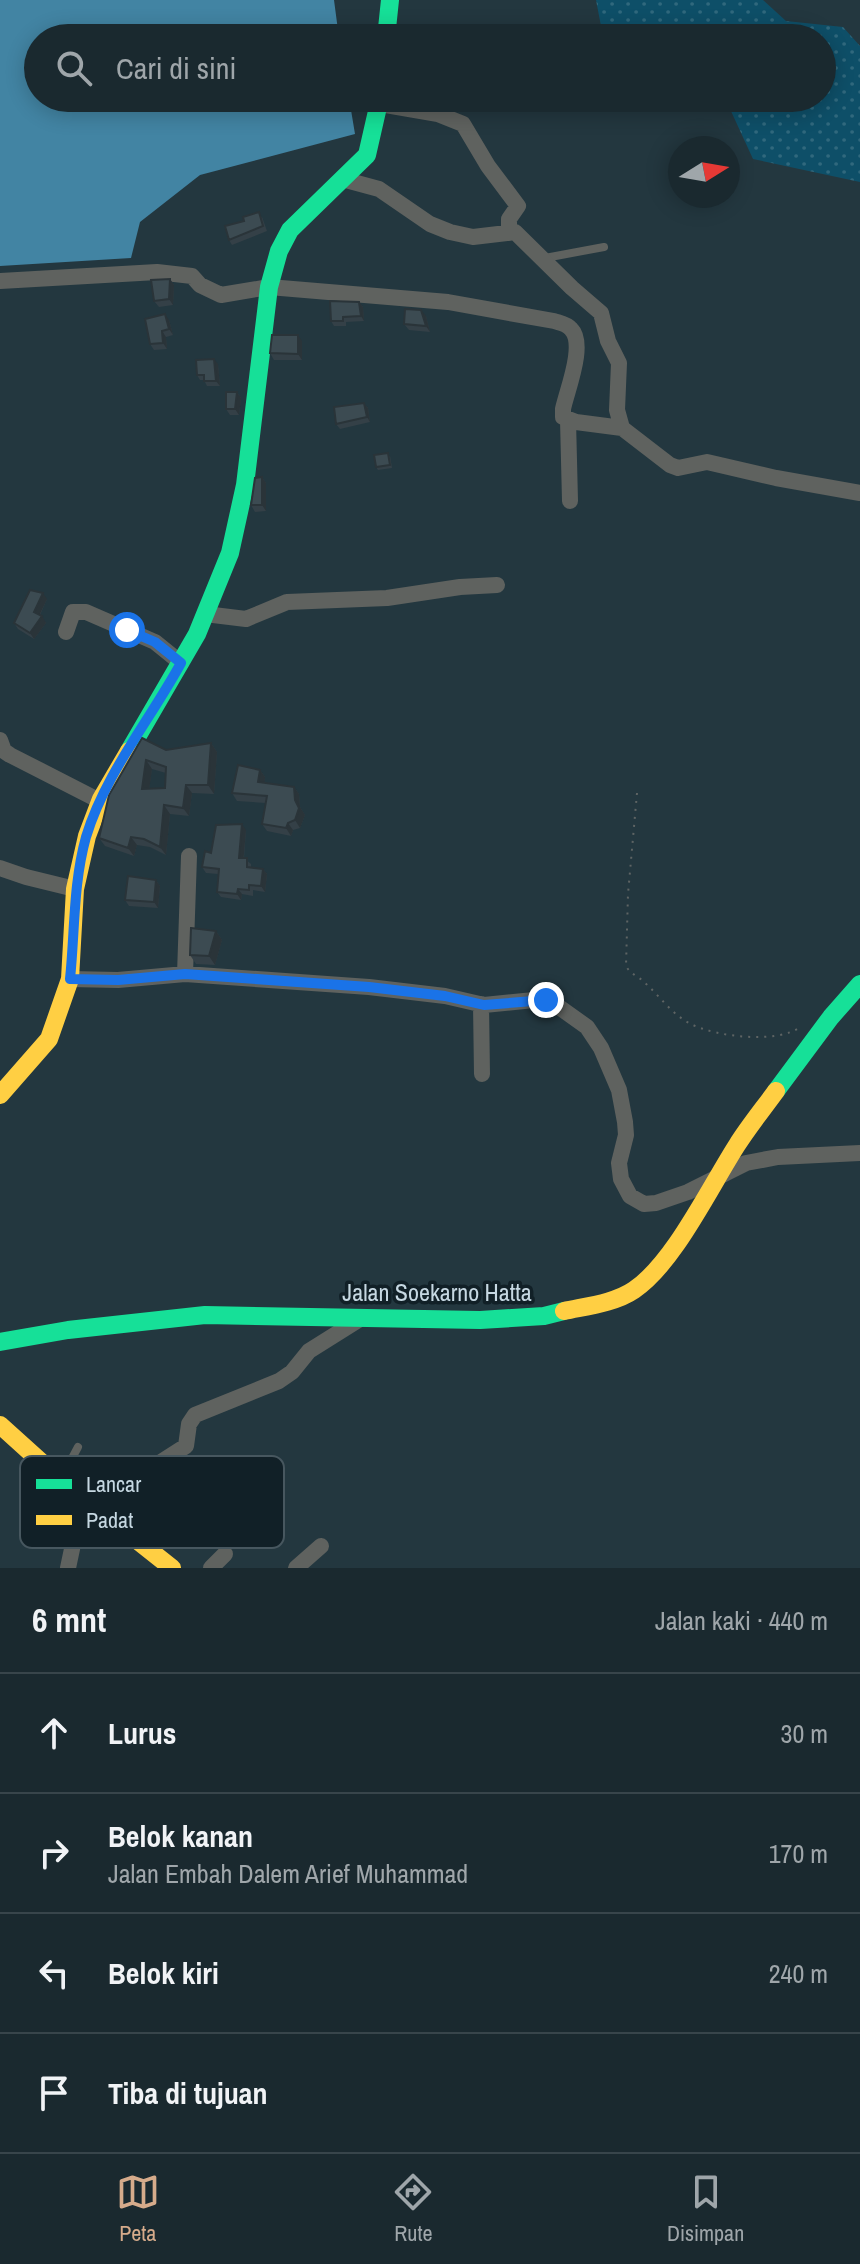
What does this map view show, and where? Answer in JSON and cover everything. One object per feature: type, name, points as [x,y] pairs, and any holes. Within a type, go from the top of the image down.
[{"type":"street","points":[[387,24],[390,0]]},
{"type":"street","points":[[0,1095],[49,1039],[70,979],[75,889],[87,836],[100,801],[181,663],[230,553],[245,485],[269,287],[279,251],[290,230],[363,160],[370,149],[378,112]]},
{"type":"street","points":[[429,112],[463,124],[488,166],[518,206],[509,219],[509,233]]},
{"type":"street","points":[[342,179],[379,189],[430,224],[450,232],[473,237],[515,232],[603,317],[608,341],[619,363],[617,410],[622,428]]},
{"type":"street","points":[[0,281],[157,272],[192,276],[200,285],[221,295],[269,287],[448,302],[569,326],[578,348],[563,409],[563,417],[568,420],[622,428],[678,468],[707,462],[860,493]]},
{"type":"street","points":[[568,420],[570,501]]},
{"type":"street","points":[[205,614],[246,619],[287,602],[387,598],[497,585]]},
{"type":"street","points":[[66,632],[73,612],[86,612],[155,642],[181,663]]},
{"type":"street","points":[[0,740],[4,751],[10,755],[100,801]]},
{"type":"street","points":[[185,974],[189,856]]},
{"type":"street","points":[[0,868],[75,889]]},
{"type":"street","points":[[70,979],[118,980],[185,974],[369,987],[445,996],[481,1004],[546,1000],[561,1006],[587,1027],[601,1048],[621,1098],[626,1135],[619,1163],[621,1179],[630,1196],[644,1204],[656,1203],[700,1187],[746,1163],[778,1157],[860,1153]]},
{"type":"street","name":"Jalan Soekarno Hatta","points":[[0,1342],[68,1330],[205,1315],[480,1320],[544,1316],[602,1303],[633,1291],[654,1272],[739,1141],[831,1017],[860,984]]},
{"type":"street","points":[[481,1004],[482,1074]]},
{"type":"street","points":[[170,1456],[186,1446],[189,1424],[195,1415],[279,1381],[292,1372],[309,1351],[361,1318]]},
{"type":"street","points":[[0,1425],[34,1456]]},
{"type":"street","points":[[296,1568],[321,1546]]},
{"type":"street","points":[[68,1568],[72,1548]]},
{"type":"street","points":[[147,1548],[172,1568]]},
{"type":"street","points":[[211,1568],[225,1554]]},
{"type":"lane","points":[[544,259],[604,247]]},
{"type":"lane","points":[[73,1456],[78,1447]]},
{"type":"path","points":[[637,793],[628,894],[626,966],[629,971],[691,1025],[755,1037],[791,1033],[806,1022]]},
{"type":"shaded area","points":[[0,0],[334,0],[337,24],[24,24],[24,112],[351,112],[355,134],[200,175],[140,222],[131,258],[0,266]]},
{"type":"shaded area","points":[[596,0],[763,0],[786,21],[814,24],[601,24]]},
{"type":"shaded area","points":[[836,26],[843,27],[860,46],[860,182],[753,159],[731,112],[836,112]]},
{"type":"building","points":[[259,212],[263,226],[229,240],[225,226],[244,221],[243,217]]},
{"type":"building","points":[[170,279],[169,299],[154,301],[151,280]]},
{"type":"building","points":[[330,301],[359,302],[361,316],[331,321]]},
{"type":"building","points":[[405,309],[421,310],[426,326],[404,324]]},
{"type":"building","points":[[165,314],[169,329],[162,331],[163,343],[150,344],[145,319]]},
{"type":"building","points":[[272,335],[298,335],[298,354],[270,353]]},
{"type":"building","points":[[214,359],[216,381],[204,381],[204,375],[197,375],[196,360]]},
{"type":"building","points":[[226,392],[237,392],[235,409],[226,409]]},
{"type":"building","points":[[364,403],[367,417],[336,424],[334,407]]},
{"type":"building","points":[[388,453],[390,465],[376,467],[374,455]]},
{"type":"building","points":[[262,477],[262,505],[251,505],[255,478]]},
{"type":"building","points":[[30,590],[43,593],[34,612],[42,616],[30,633],[14,623]]},
{"type":"building","points":[[142,738],[166,750],[211,743],[208,785],[186,785],[183,808],[164,805],[160,847],[131,837],[128,848],[99,838],[109,795]],"holes":[[[146,760],[166,767],[165,788],[142,789]]]},
{"type":"building","points":[[238,765],[260,770],[258,782],[294,787],[299,808],[295,820],[288,823],[286,828],[262,824],[267,796],[232,793]]},
{"type":"building","points":[[242,824],[239,858],[247,858],[247,867],[263,869],[261,886],[249,885],[249,890],[238,889],[237,894],[217,892],[219,869],[202,867],[205,851],[211,853],[216,825]]},
{"type":"building","points":[[128,876],[156,880],[154,902],[125,900]]},
{"type":"building","points":[[191,928],[216,931],[209,956],[190,955]]},
{"type":"traffic: fast","points":[[387,24],[390,0]]},
{"type":"traffic: fast","points":[[129,751],[197,634],[230,553],[245,485],[269,287],[279,251],[290,230],[367,155],[377,112]]},
{"type":"traffic: fast","points":[[776,1091],[831,1017],[860,984]]},
{"type":"traffic: fast","points":[[0,1342],[68,1330],[205,1315],[480,1320],[544,1316],[564,1311]]},
{"type":"traffic: slow","points":[[0,1095],[49,1039],[70,979],[75,889],[87,836],[101,799],[129,751]]},
{"type":"traffic: slow","points":[[564,1311],[618,1298],[649,1278],[677,1243],[737,1145],[776,1091]]},
{"type":"traffic: slow","points":[[0,1425],[34,1456]]},
{"type":"traffic: slow","points":[[147,1548],[172,1568]]},
{"type":"route","points":[[127,630],[155,642],[181,663],[101,799],[87,836],[75,889],[70,979],[118,980],[185,974],[242,980],[313,981],[445,996],[464,1003],[484,1005],[546,1000]]}]
